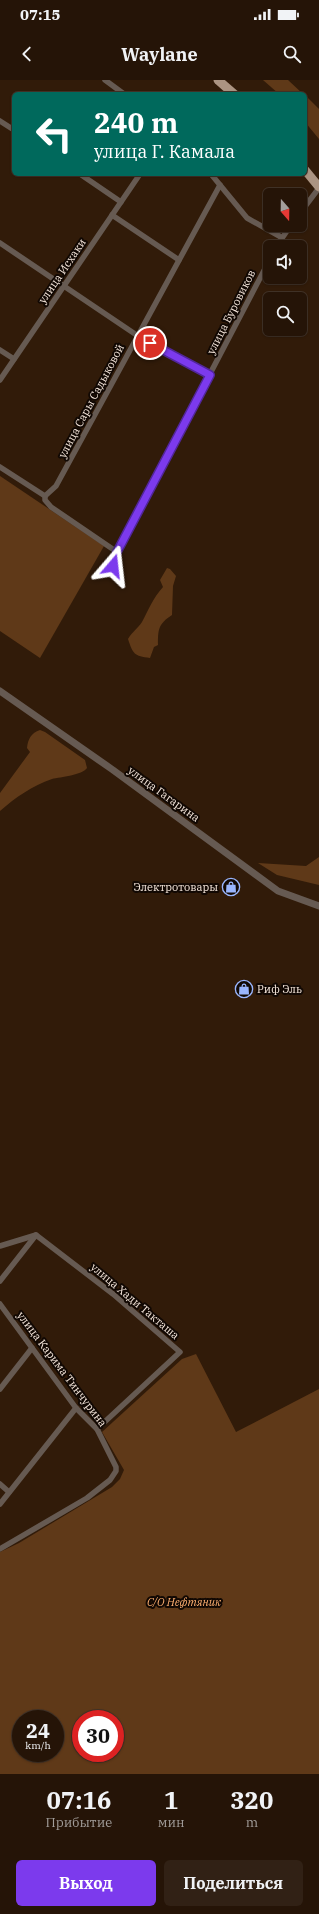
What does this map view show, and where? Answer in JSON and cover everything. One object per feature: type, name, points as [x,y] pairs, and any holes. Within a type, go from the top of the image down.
[{"type":"main road","points":[[218,80],[232,92]]},
{"type":"main road","points":[[307,173],[319,188]]},
{"type":"street","points":[[105,80],[121,92]]},
{"type":"street","points":[[0,120],[12,129]]},
{"type":"street","points":[[83,176],[121,202]]},
{"type":"street","name":"улица Исхаки","points":[[0,380],[139,176]]},
{"type":"street","points":[[213,176],[247,218],[281,237]]},
{"type":"street","name":"улица Сары Садыковой","points":[[45,496],[56,486],[220,185]]},
{"type":"street","points":[[307,204],[319,188]]},
{"type":"street","points":[[112,215],[179,260]]},
{"type":"street","points":[[280,240],[285,232]]},
{"type":"street","points":[[0,243],[138,336],[210,375]]},
{"type":"street","name":"улица Буровиков","points":[[113,566],[117,552],[263,273]]},
{"type":"street","points":[[0,350],[14,359]]},
{"type":"street","points":[[0,467],[45,496],[51,507],[117,552]]},
{"type":"street","name":"улица Гагарина","points":[[0,691],[113,770],[278,891],[319,906]]},
{"type":"street","points":[[0,1246],[36,1235]]},
{"type":"street","points":[[0,1281],[36,1235]]},
{"type":"street","name":"улица Хади Такташа","points":[[36,1235],[113,1294],[180,1352],[97,1429]]},
{"type":"street","name":"улица Карима Тинчурина","points":[[0,1304],[76,1408],[97,1429],[115,1463],[116,1471],[114,1476],[87,1498],[0,1549]]},
{"type":"street","points":[[0,1389],[32,1348]]},
{"type":"street","points":[[0,1504],[76,1408]]},
{"type":"street","points":[[0,1484],[9,1492]]},
{"type":"green space","points":[[263,80],[288,80],[301,92],[277,92]]},
{"type":"green space","points":[[307,97],[319,109],[319,139],[307,124]]},
{"type":"green space","points":[[0,476],[104,546],[40,658],[0,631]]},
{"type":"green space","points":[[167,568],[170,569],[176,576],[173,586],[172,615],[161,624],[158,635],[158,645],[154,647],[150,658],[137,655],[131,648],[128,639],[142,622],[154,599],[163,587],[160,580]]},
{"type":"green space","points":[[40,730],[85,760],[87,768],[76,774],[52,779],[38,785],[18,797],[0,811],[0,793],[30,752],[27,748],[30,737]]},
{"type":"green space","points":[[319,857],[319,885],[277,875],[258,863],[306,866]]},
{"type":"green space","name":"С/О Нефтяник","points":[[196,1354],[236,1432],[319,1389],[319,1774],[0,1774],[0,1552],[19,1543],[112,1487],[120,1479],[124,1470],[102,1432],[182,1359]]},
{"type":"place","name":"Электротовары","points":[[231,887]]},
{"type":"place","name":"Риф Эль","points":[[244,989]]},
{"type":"route","points":[[113,566],[117,552],[210,375],[150,343]]}]
